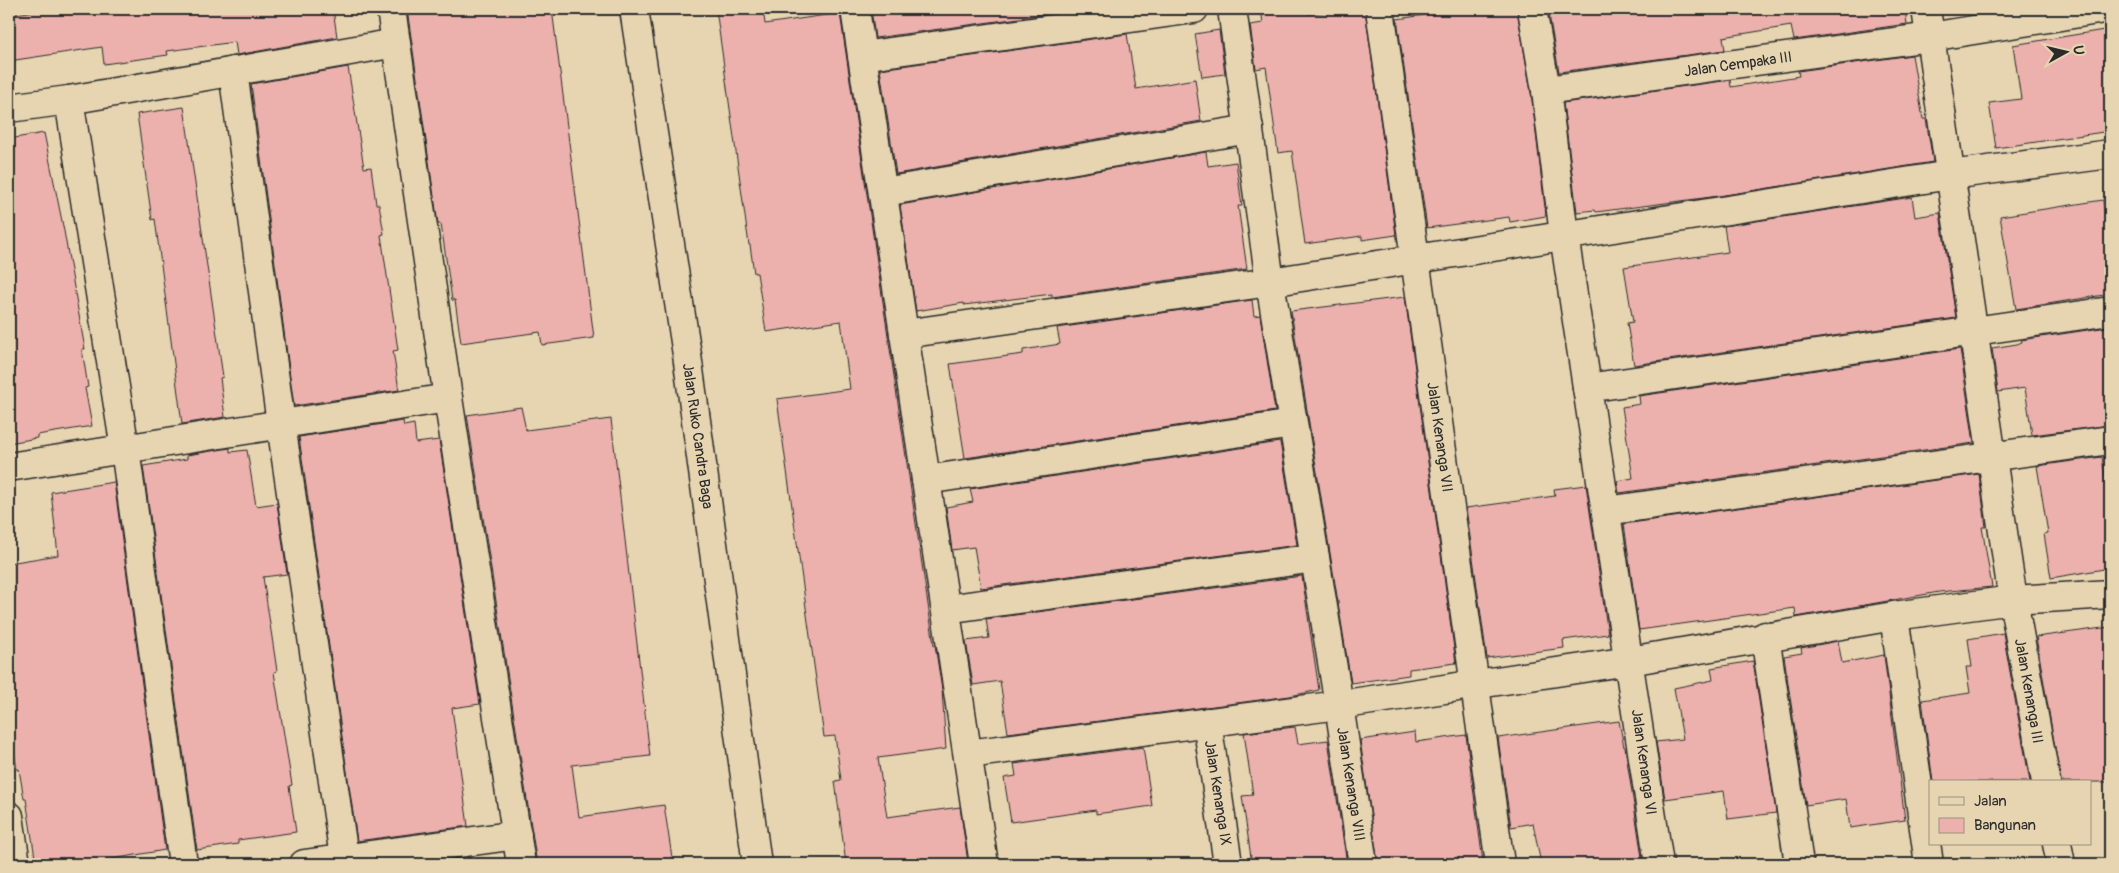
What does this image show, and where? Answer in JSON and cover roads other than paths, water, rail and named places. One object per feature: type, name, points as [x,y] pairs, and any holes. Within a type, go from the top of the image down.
[{"type":"street","points":[[391,9],[448,398],[521,864]]},
{"type":"street","name":"Jalan Ruko Candra Baga","points":[[634,9],[687,355],[758,864]]},
{"type":"street","points":[[855,9],[984,864]]},
{"type":"street","points":[[862,56],[1194,9]]},
{"type":"street","name":"Jalan Kenanga VIII","points":[[1232,9],[1270,282],[1363,864]]},
{"type":"street","name":"Jalan Kenanga VII","points":[[1380,9],[1500,864]]},
{"type":"street","name":"Jalan Kenanga VI","points":[[1532,9],[1546,90],[1564,235],[1659,864]]},
{"type":"street","name":"Jalan Kenanga III","points":[[1926,9],[2013,600],[2046,780]]},
{"type":"street","name":"Jalan Cempaka III","points":[[1546,90],[1930,37],[2104,9]]},
{"type":"street","points":[[9,108],[69,100],[396,42]]},
{"type":"street","points":[[233,71],[280,424],[345,861]]},
{"type":"street","points":[[69,100],[125,449],[183,864]]},
{"type":"street","points":[[884,192],[1249,129]]},
{"type":"street","points":[[904,334],[1270,282],[1950,175],[2110,154]]},
{"type":"street","points":[[1587,388],[2110,311]]},
{"type":"street","points":[[9,467],[448,398]]},
{"type":"street","points":[[926,480],[1293,424]]},
{"type":"street","points":[[1606,511],[2110,440]]},
{"type":"street","points":[[946,610],[1315,558]]},
{"type":"street","points":[[968,754],[1339,705],[1629,661],[1766,636],[1894,616],[2013,600],[2110,594]]},
{"type":"street","points":[[1894,616],[1929,864]]},
{"type":"street","points":[[1766,636],[1799,864]]},
{"type":"street","name":"Jalan Kenanga IX","points":[[1207,722],[1228,864]]},
{"type":"street","points":[[9,816],[16,864]]},
{"type":"street","points":[[304,864],[345,861],[517,835]]},
{"type":"street","points":[[2057,846],[2061,864]]}]
